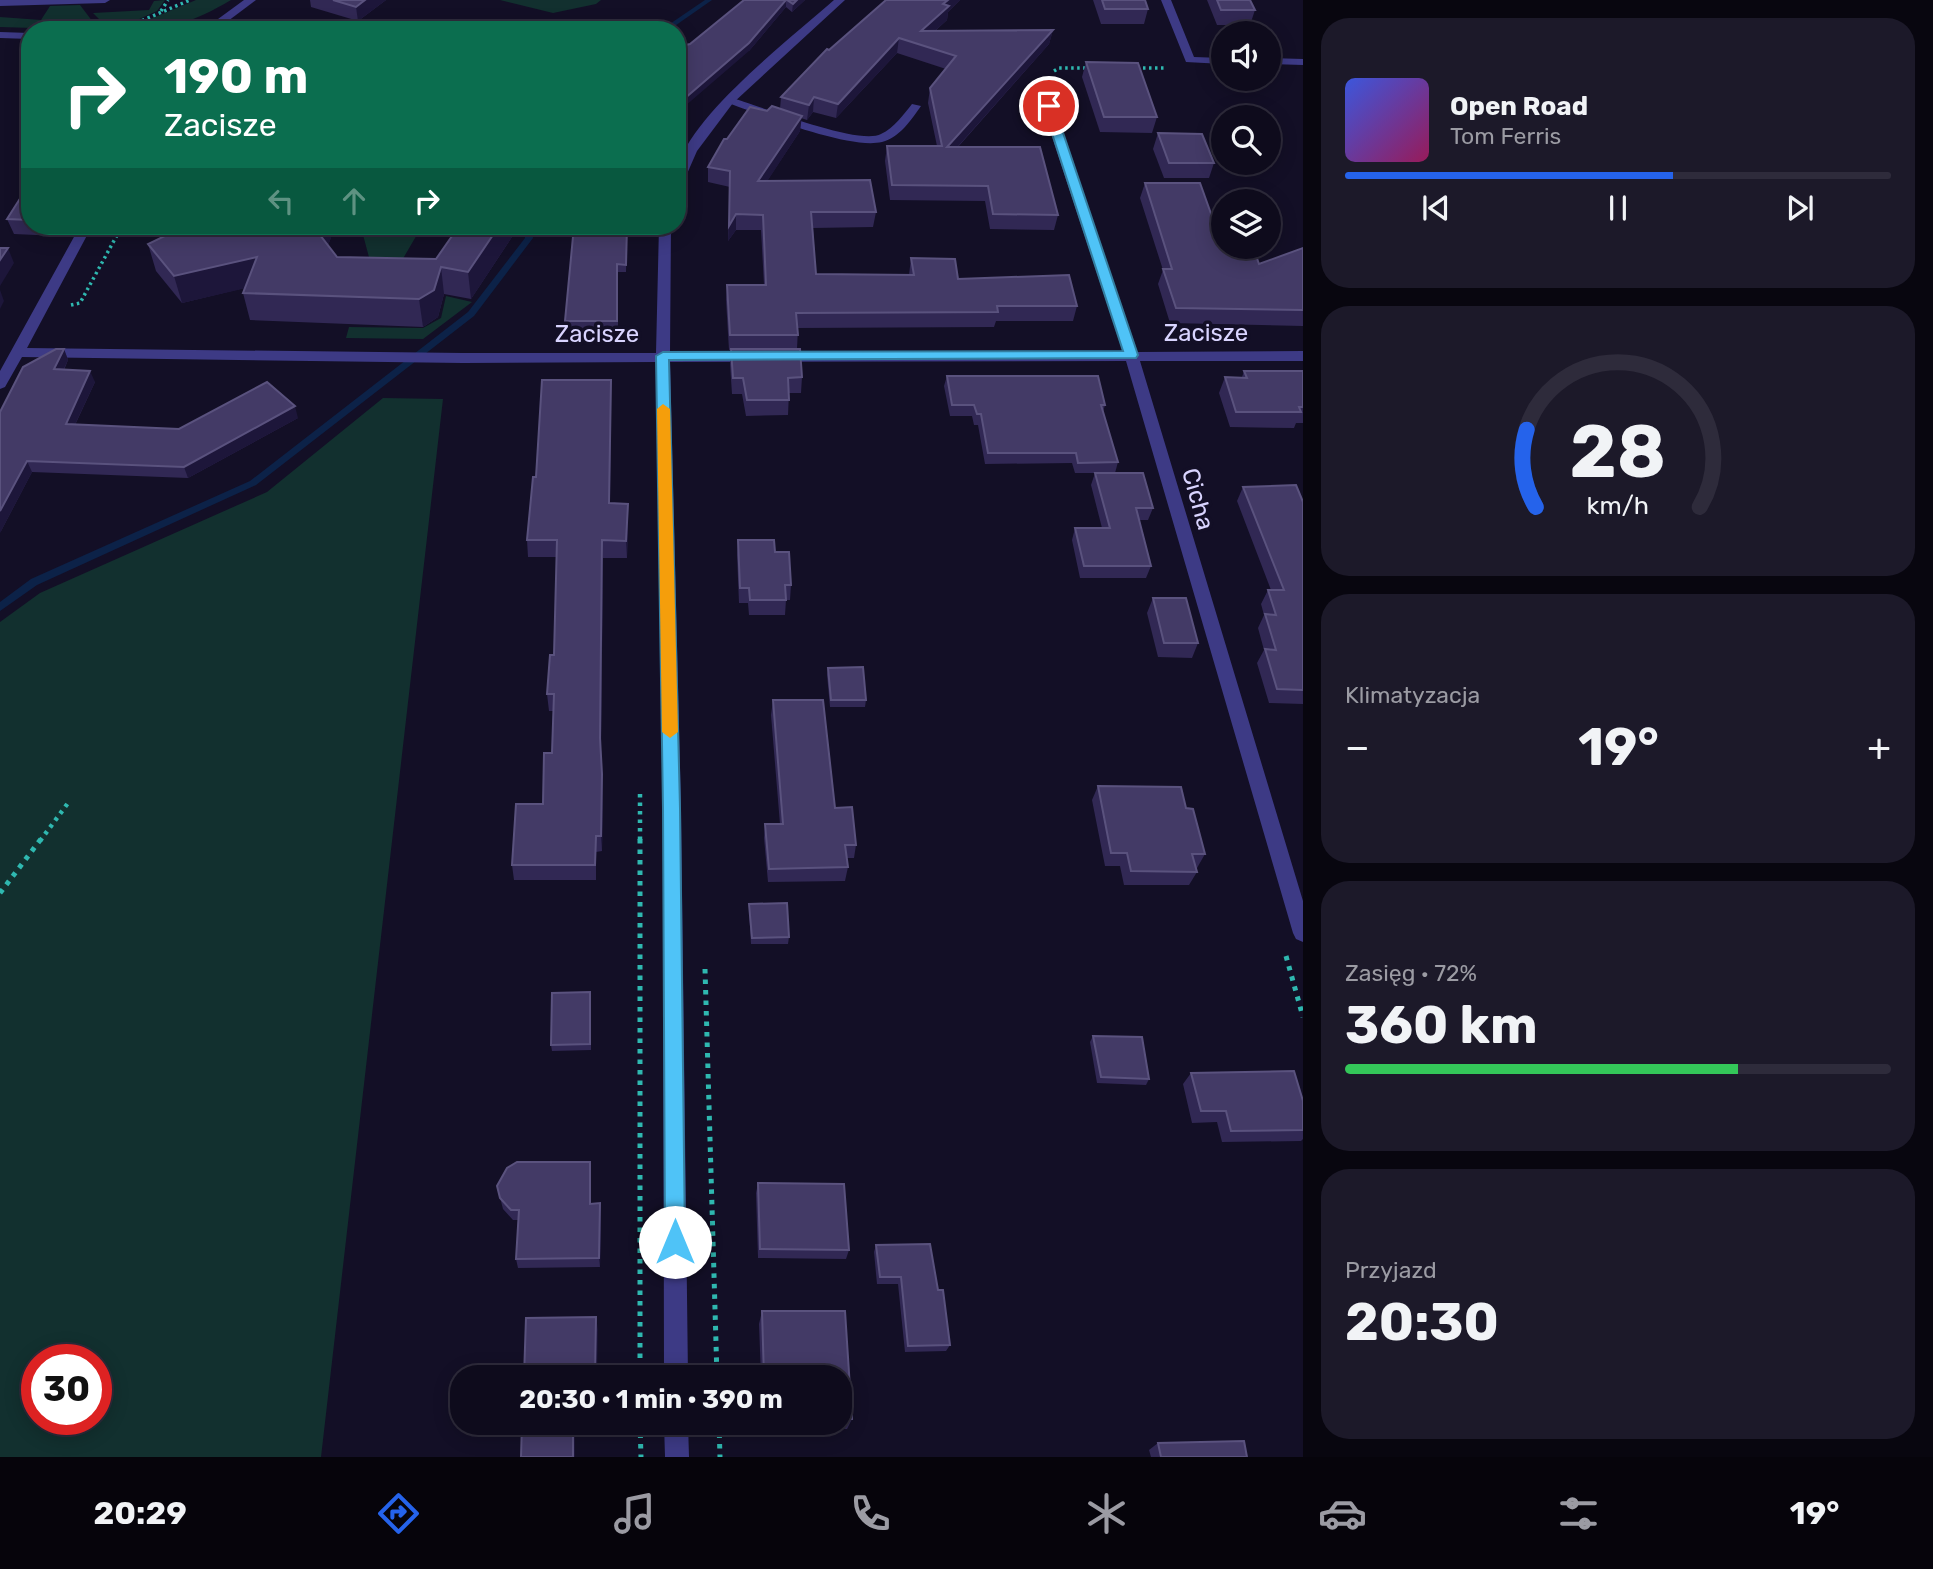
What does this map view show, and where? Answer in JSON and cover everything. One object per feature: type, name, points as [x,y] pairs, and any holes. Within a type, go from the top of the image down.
[{"type":"street","points":[[221,21],[251,0]]},
{"type":"street","points":[[686,162],[691,150],[729,100],[840,0]]},
{"type":"street","points":[[0,34],[21,35]]},
{"type":"street","name":"Cicha","points":[[1041,82],[1131,355],[1303,933]]},
{"type":"street","points":[[0,384],[81,235]]},
{"type":"street","points":[[666,235],[663,356],[671,794],[676,1365]]},
{"type":"street","name":"Zacisze","points":[[17,352],[463,358],[1303,356]]},
{"type":"street","points":[[677,1435],[677,1457]]},
{"type":"lane","points":[[0,3],[105,0]]},
{"type":"lane","points":[[1166,0],[1190,60],[1211,61]]},
{"type":"lane","points":[[1281,61],[1303,62]]},
{"type":"lane","points":[[729,100],[842,135],[874,141],[891,133],[916,106]]},
{"type":"path","points":[[161,12],[168,0]]},
{"type":"path","points":[[140,21],[190,0]]},
{"type":"path","points":[[1136,68],[1175,68],[1190,60]]},
{"type":"path","points":[[1041,82],[1059,68],[1097,68]]},
{"type":"path","points":[[65,307],[80,303],[117,235]]},
{"type":"path","points":[[640,783],[640,1365]]},
{"type":"path","points":[[0,893],[68,803]]},
{"type":"path","points":[[640,1435],[640,1457]]},
{"type":"path","points":[[719,1435],[720,1457]]},
{"type":"green space","points":[[165,0],[157,11],[135,21],[101,21],[93,13],[149,10],[154,1]]},
{"type":"green space","points":[[196,0],[231,0],[186,21],[146,21]]},
{"type":"green space","points":[[500,0],[601,0],[596,4],[553,13]]},
{"type":"green space","points":[[80,5],[92,21],[21,21],[21,28],[0,27],[0,17],[41,20],[50,6]]},
{"type":"green space","points":[[363,235],[417,235],[401,262],[370,261]]},
{"type":"green space","points":[[446,296],[472,302],[423,339],[346,338],[349,327],[423,328],[441,318]]},
{"type":"green space","points":[[383,398],[443,399],[321,1457],[0,1457],[0,622],[40,593],[267,492]]},
{"type":"building","points":[[333,0],[365,0],[356,7]]},
{"type":"building","points":[[744,0],[786,0],[749,43],[686,97],[686,45]]},
{"type":"building","points":[[886,0],[948,0],[943,4],[949,6],[921,31],[1053,30],[947,147],[1040,147],[1058,215],[993,214],[988,186],[892,185],[887,146],[942,146],[930,88],[956,56],[899,38],[838,104],[814,97],[809,105],[781,97],[827,49]]},
{"type":"building","points":[[1102,0],[1145,0],[1148,9],[1105,9]]},
{"type":"building","points":[[1217,0],[1250,0],[1255,10],[1221,10]]},
{"type":"building","points":[[1086,62],[1138,63],[1157,117],[1104,117]]},
{"type":"building","points":[[772,106],[802,116],[758,181],[870,180],[876,212],[811,212],[816,274],[914,275],[911,258],[955,259],[958,279],[1069,275],[1077,306],[997,306],[998,312],[796,313],[798,335],[730,335],[727,285],[766,285],[763,215],[736,214],[729,226],[730,171],[708,167],[724,139],[727,139],[750,107],[767,111]]},
{"type":"building","points":[[1158,133],[1202,134],[1211,156],[1211,163],[1169,163]]},
{"type":"building","points":[[1145,183],[1200,183],[1211,214],[1211,259],[1257,259],[1259,264],[1281,259],[1281,256],[1303,248],[1303,310],[1176,308],[1163,269],[1172,269]]},
{"type":"building","points":[[21,197],[21,220],[7,219]]},
{"type":"building","points":[[167,235],[320,235],[337,257],[436,259],[453,235],[493,235],[468,272],[441,267],[434,290],[419,299],[243,293],[257,257],[174,276],[148,244]]},
{"type":"building","points":[[573,235],[627,235],[626,265],[617,264],[617,321],[565,321]]},
{"type":"building","points":[[0,248],[8,248],[0,260]]},
{"type":"building","points":[[56,349],[64,349],[54,369],[90,371],[66,424],[179,429],[267,382],[295,406],[184,467],[27,461],[0,511],[0,412],[23,367]]},
{"type":"building","points":[[731,349],[800,349],[802,377],[788,378],[789,400],[747,400],[743,378],[733,378]]},
{"type":"building","points":[[1244,371],[1303,371],[1303,407],[1299,407],[1301,412],[1236,412],[1225,377],[1247,378]]},
{"type":"building","points":[[947,376],[1098,376],[1105,405],[1101,405],[1118,462],[1078,463],[1076,453],[988,453],[981,414],[977,414],[974,405],[952,405]]},
{"type":"building","points":[[542,380],[611,380],[609,503],[628,504],[626,541],[602,540],[601,836],[596,836],[595,865],[512,865],[516,804],[543,804],[544,753],[552,753],[554,694],[547,694],[550,655],[554,655],[557,540],[527,540],[533,477],[536,477]]},
{"type":"building","points":[[1095,473],[1143,473],[1153,508],[1136,508],[1151,566],[1084,566],[1075,528],[1110,528]]},
{"type":"building","points":[[1296,485],[1303,502],[1303,690],[1277,689],[1265,649],[1276,650],[1265,614],[1276,615],[1268,590],[1284,590],[1243,487]]},
{"type":"building","points":[[738,540],[774,540],[775,552],[789,552],[791,585],[785,585],[786,600],[750,600],[749,588],[740,588]]},
{"type":"building","points":[[1153,598],[1186,598],[1198,643],[1164,643]]},
{"type":"building","points":[[863,667],[866,700],[831,700],[828,668]]},
{"type":"building","points":[[773,700],[823,700],[835,808],[852,807],[856,845],[845,845],[848,867],[769,869],[765,824],[783,824]]},
{"type":"building","points":[[1098,786],[1181,787],[1186,808],[1193,809],[1205,854],[1192,854],[1197,872],[1131,871],[1127,853],[1111,853]]},
{"type":"building","points":[[787,903],[789,937],[752,938],[749,904]]},
{"type":"building","points":[[590,992],[590,1044],[551,1045],[552,993]]},
{"type":"building","points":[[1093,1036],[1142,1037],[1149,1079],[1101,1077]]},
{"type":"building","points":[[1294,1071],[1303,1101],[1303,1130],[1231,1131],[1226,1111],[1201,1111],[1191,1073]]},
{"type":"building","points":[[517,1162],[590,1162],[590,1204],[600,1203],[599,1258],[516,1259],[519,1210],[511,1210],[500,1198],[497,1186],[507,1168]]},
{"type":"building","points":[[758,1183],[844,1184],[849,1250],[760,1249]]},
{"type":"building","points":[[930,1244],[938,1290],[943,1290],[950,1345],[908,1346],[901,1277],[880,1277],[876,1245]]},
{"type":"building","points":[[762,1311],[845,1311],[848,1365],[764,1365]]},
{"type":"building","points":[[596,1317],[595,1365],[524,1365],[526,1318]]},
{"type":"building","points":[[522,1435],[573,1435],[573,1457],[521,1457]]},
{"type":"building","points":[[1244,1441],[1247,1457],[1161,1457],[1158,1443]]},
{"type":"waterway","points":[[678,21],[709,0]]},
{"type":"waterway","points":[[0,607],[34,582],[253,483],[471,314],[529,238],[528,235]]},
{"type":"slow traffic","points":[[663,409],[670,732]]},
{"type":"route","points":[[675,1242],[663,356],[1131,355],[1049,106]]}]
